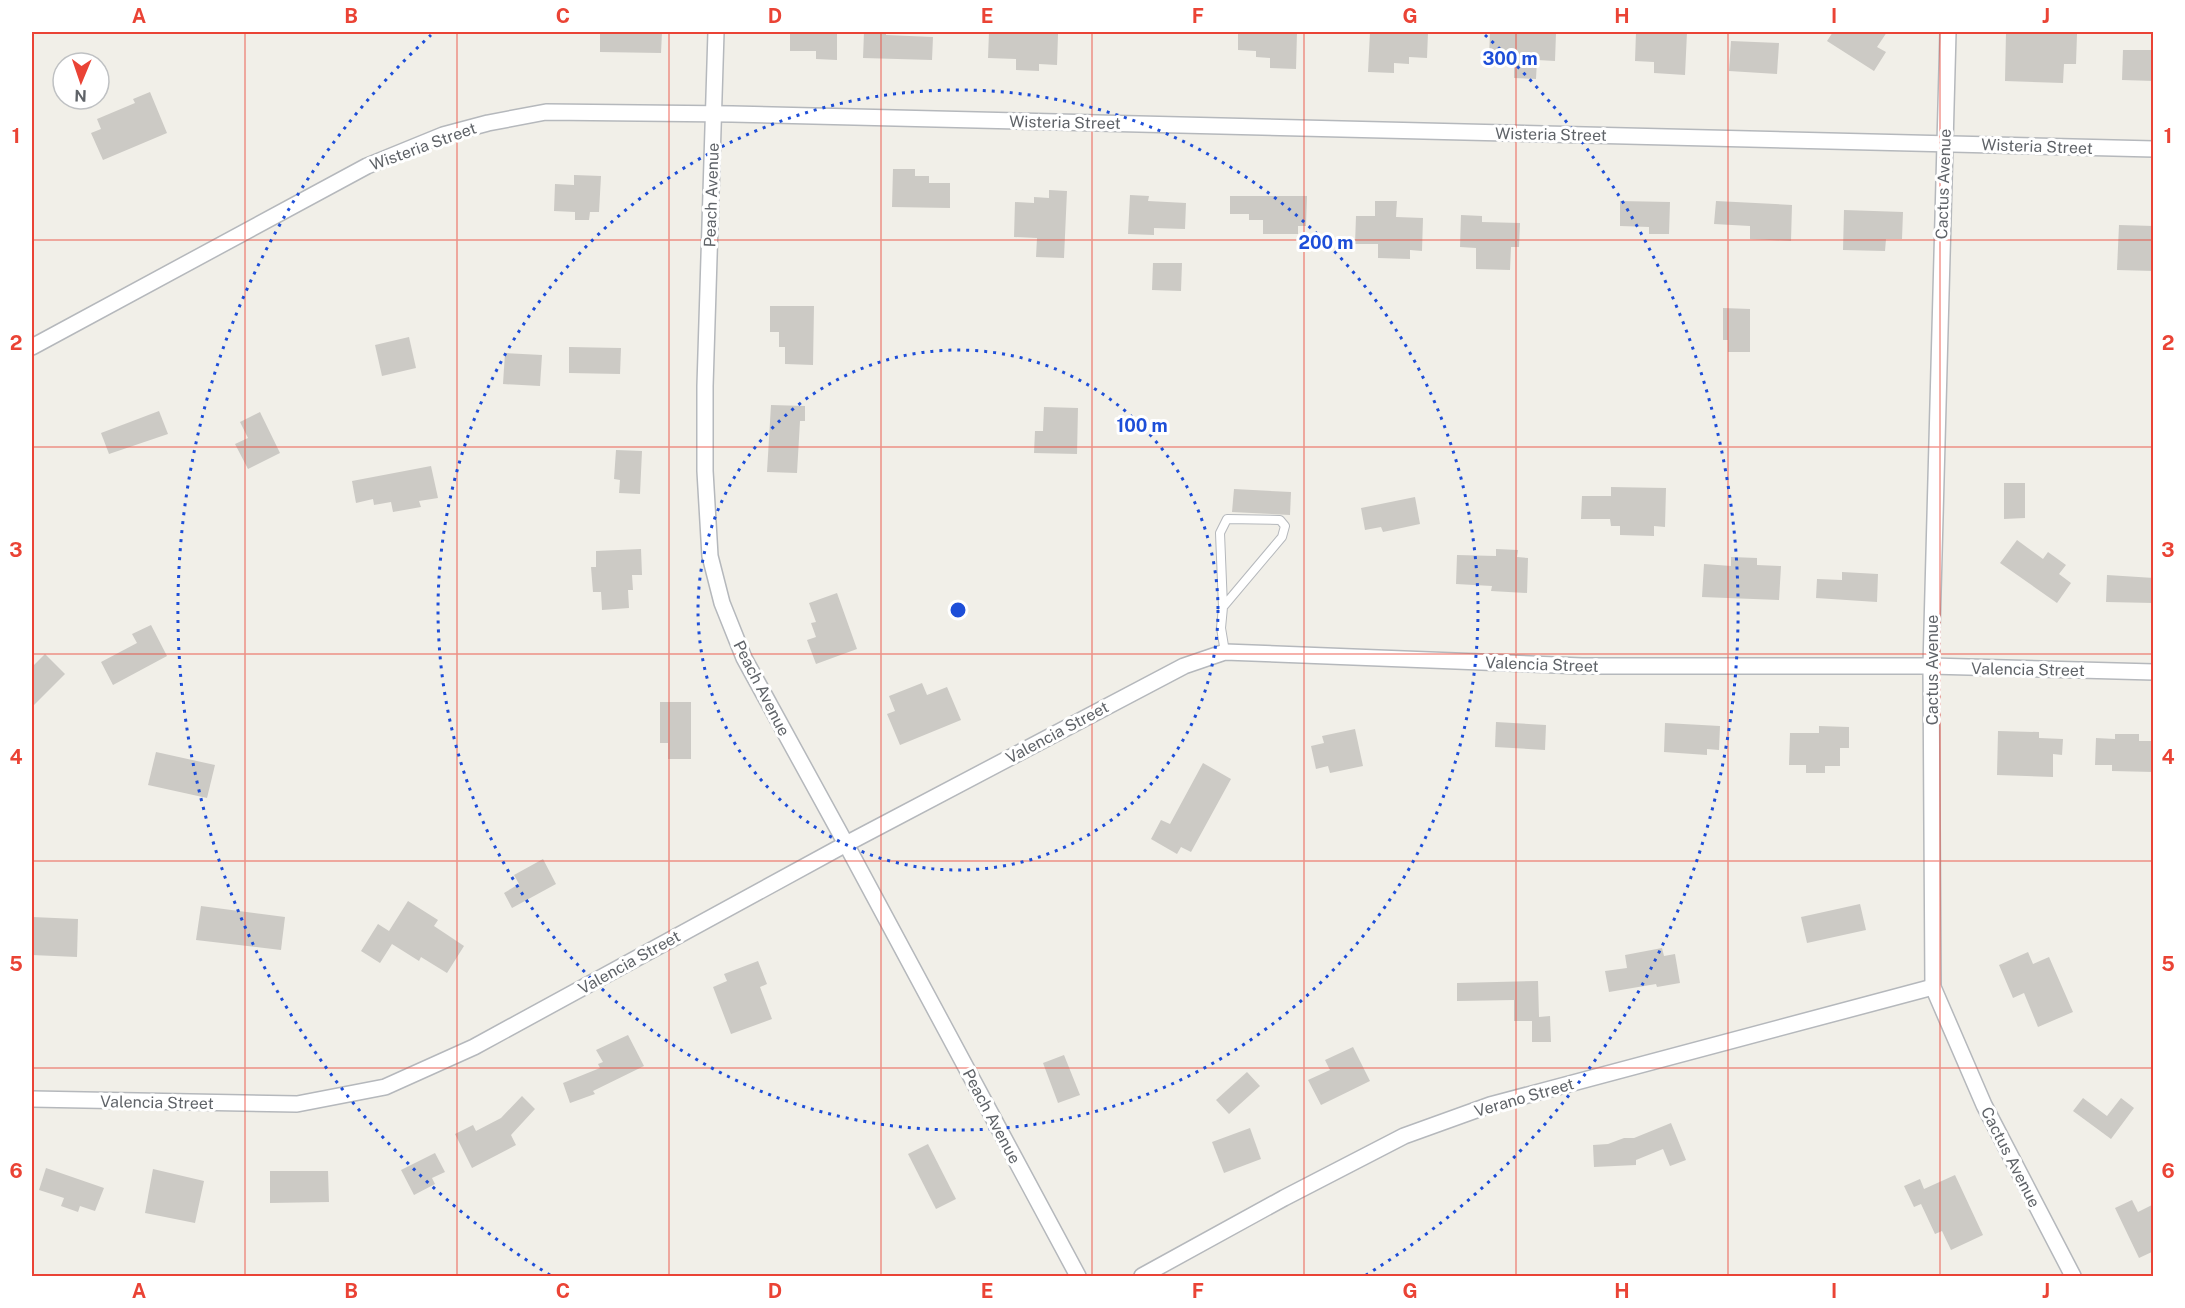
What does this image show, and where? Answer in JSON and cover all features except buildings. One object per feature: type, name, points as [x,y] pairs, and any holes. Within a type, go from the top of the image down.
[{"type":"street","name":"Peach Avenue","points":[[716,32],[705,386],[705,471],[710,556],[722,603],[744,658],[1078,1276]]},
{"type":"street","name":"Cactus Avenue","points":[[1948,32],[1931,666],[1933,987],[1984,1105],[2073,1276]]},
{"type":"street","name":"Wisteria Street","points":[[32,347],[367,166],[443,135],[488,123],[546,112],[714,113],[2154,149]]},
{"type":"street","name":"Valencia Street","points":[[32,1099],[297,1104],[385,1087],[474,1047],[846,844],[1184,666],[1225,652],[1582,666],[1931,666],[2154,672]]},
{"type":"street","name":"Verano Street","points":[[1142,1276],[1284,1198],[1404,1136],[1490,1105],[1933,987]]},
{"type":"lane","points":[[1223,607],[1282,537],[1285,526],[1280,520],[1227,519],[1220,533],[1223,607],[1221,628],[1225,652]]}]
